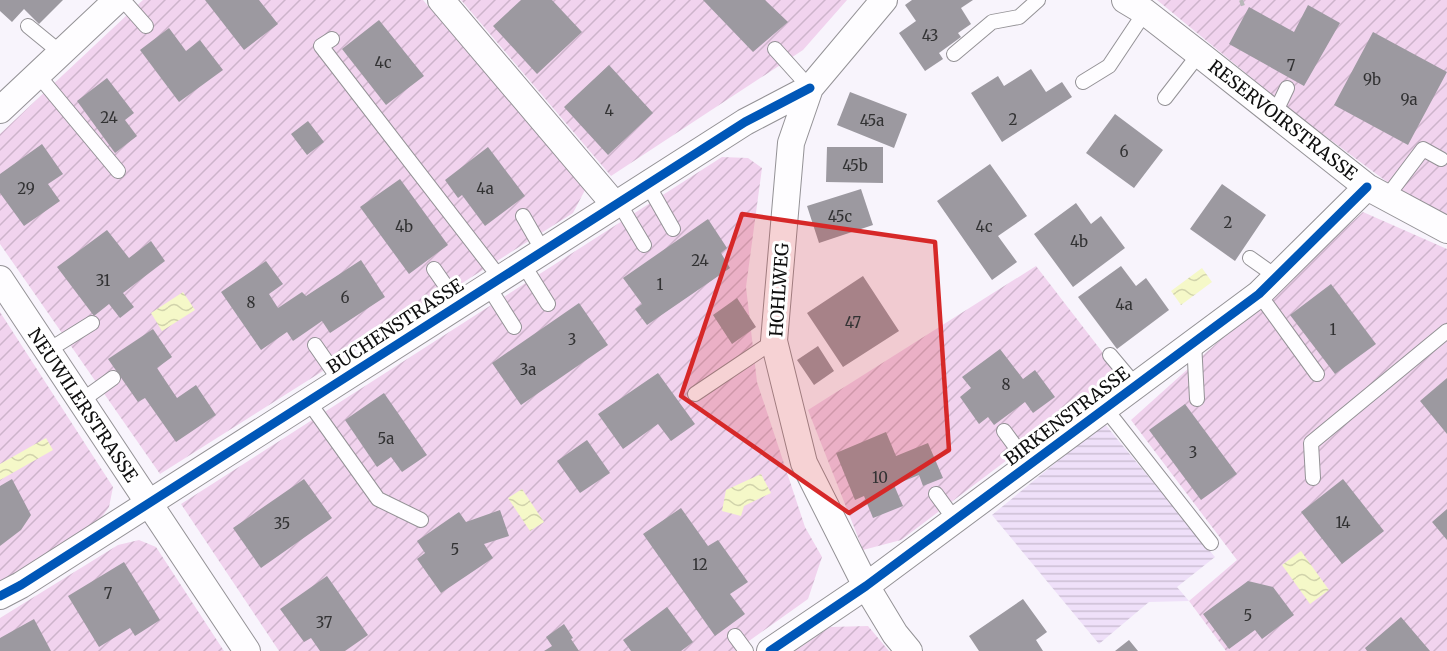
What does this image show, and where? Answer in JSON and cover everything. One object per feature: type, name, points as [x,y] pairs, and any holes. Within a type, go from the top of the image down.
[{"type":"street","points":[[0,110],[117,0]]},
{"type":"street","points":[[441,0],[617,204]]},
{"type":"street","name":"HOHLWEG","points":[[881,1],[810,88],[791,143],[774,341],[804,463],[866,586],[895,634],[909,651]]},
{"type":"street","name":"RESERVOIRSTRASSE","points":[[1135,6],[1377,192],[1447,230]]},
{"type":"street","name":"BUCHENSTRASSE","points":[[0,596],[21,585],[745,122],[810,88]]},
{"type":"street","name":"BIRKENSTRASSE","points":[[770,651],[866,586],[1136,386],[1268,286],[1377,192]]},
{"type":"street","name":"NEUWILERSTRASSE","points":[[4,295],[47,351],[81,401],[239,649]]},
{"type":"lane","points":[[123,0],[146,26]]},
{"type":"lane","points":[[954,54],[992,22],[1019,17],[1038,0]]},
{"type":"lane","points":[[1083,82],[1109,66],[1135,6]]},
{"type":"lane","points":[[28,26],[61,53]]},
{"type":"lane","points":[[332,39],[321,46],[494,282],[514,327]]},
{"type":"lane","points":[[776,49],[810,88]]},
{"type":"lane","points":[[1166,98],[1199,54]]},
{"type":"lane","points":[[38,75],[118,171]]},
{"type":"lane","points":[[1275,113],[1287,88]]},
{"type":"lane","points":[[1377,192],[1423,149],[1441,159]]},
{"type":"lane","points":[[648,185],[673,229]]},
{"type":"lane","points":[[617,204],[644,245]]},
{"type":"lane","points":[[523,216],[533,258],[548,304]]},
{"type":"lane","points":[[1250,258],[1317,374]]},
{"type":"lane","points":[[434,269],[459,305]]},
{"type":"lane","points":[[47,351],[92,323]]},
{"type":"lane","points":[[1313,478],[1311,443],[1447,331]]},
{"type":"lane","points":[[695,394],[774,341]]},
{"type":"lane","points":[[1194,342],[1197,399]]},
{"type":"lane","points":[[315,345],[340,381]]},
{"type":"lane","points":[[1110,355],[1136,386]]},
{"type":"lane","points":[[81,401],[113,378]]},
{"type":"lane","points":[[308,401],[378,499],[421,520]]},
{"type":"lane","points":[[1105,408],[1211,543]]},
{"type":"lane","points":[[1004,431],[1029,465]]},
{"type":"lane","points":[[936,494],[955,520]]},
{"type":"lane","points":[[735,636],[746,651]]},
{"type":"path","points":[[1241,0],[1243,6]]},
{"type":"highlighted area","points":[[742,214],[935,242],[949,450],[849,513],[681,396]]},
{"type":"shaded area","points":[[143,0],[423,0],[585,190],[573,213],[160,474],[0,244],[0,134]]},
{"type":"shaded area","points":[[461,0],[847,0],[803,50],[611,176]]},
{"type":"shaded area","points":[[1157,0],[1447,0],[1447,218],[1402,193],[1293,112]]},
{"type":"shaded area","points":[[722,157],[748,158],[762,168],[746,287],[757,382],[805,527],[822,557],[808,599],[735,651],[279,651],[181,504]]},
{"type":"shaded area","points":[[1363,212],[1447,249],[1447,651],[1226,651],[1189,601],[1237,560],[1131,420]]},
{"type":"shaded area","points":[[1036,266],[1120,375],[901,540],[863,550],[808,410]]},
{"type":"shaded area","points":[[0,312],[113,487],[109,507],[98,522],[0,582]]},
{"type":"shaded area","points":[[1104,423],[1215,557],[1177,587],[1189,601],[1149,602],[1099,644],[992,515]]},
{"type":"shaded area","points":[[139,540],[156,547],[224,651],[0,651],[0,618],[118,545]]},
{"type":"shaded area","points":[[868,626],[889,651],[795,651],[830,627]]},
{"type":"water","points":[[1202,268],[1212,282],[1181,305],[1171,291]]},
{"type":"water","points":[[183,292],[195,310],[162,331],[151,313]]},
{"type":"water","points":[[46,438],[53,450],[0,480],[0,464]]},
{"type":"water","points":[[761,474],[771,493],[744,506],[741,516],[722,511],[726,490]]},
{"type":"water","points":[[522,489],[544,522],[530,531],[508,498]]},
{"type":"water","points":[[1301,551],[1329,590],[1310,604],[1282,565]]},
{"type":"building","points":[[0,0],[63,0],[39,24],[24,9],[12,22],[0,11]]},
{"type":"building","points":[[205,0],[259,0],[278,24],[244,50]]},
{"type":"building","points":[[521,0],[552,0],[582,32],[537,74],[493,26]]},
{"type":"building","points":[[703,0],[765,0],[788,22],[753,52]]},
{"type":"building","points":[[912,0],[973,0],[961,8],[971,24],[958,33],[961,37],[939,53],[943,59],[925,71],[899,33],[916,21],[905,5]]},
{"type":"building","points":[[1308,5],[1340,23],[1304,86],[1229,44],[1249,7],[1294,32]]},
{"type":"building","points":[[379,20],[424,76],[386,105],[342,49]]},
{"type":"building","points":[[169,28],[186,51],[200,40],[223,70],[179,102],[140,50]]},
{"type":"building","points":[[1373,32],[1447,72],[1408,145],[1334,105]]},
{"type":"building","points":[[609,65],[653,113],[608,155],[564,107]]},
{"type":"building","points":[[1031,69],[1046,92],[1062,82],[1072,97],[1002,142],[971,93],[998,76],[1004,86]]},
{"type":"building","points":[[107,78],[134,113],[125,120],[137,136],[115,153],[77,101]]},
{"type":"building","points":[[850,92],[907,114],[894,148],[837,125]]},
{"type":"building","points":[[1115,114],[1163,150],[1134,188],[1086,153]]},
{"type":"building","points":[[308,121],[324,142],[307,155],[291,134]]},
{"type":"building","points":[[42,144],[63,174],[48,184],[60,201],[24,226],[0,193],[0,174]]},
{"type":"building","points":[[488,147],[525,196],[485,226],[462,195],[458,198],[445,180]]},
{"type":"building","points":[[827,147],[883,147],[883,183],[826,182]]},
{"type":"building","points":[[990,164],[1027,216],[998,236],[1017,262],[992,280],[937,201]]},
{"type":"building","points":[[400,179],[448,245],[409,274],[360,207]]},
{"type":"building","points":[[1222,184],[1266,215],[1235,261],[1190,229]]},
{"type":"building","points":[[861,189],[873,225],[819,243],[807,206]]},
{"type":"building","points":[[1076,203],[1091,224],[1101,216],[1125,248],[1073,287],[1034,234]]},
{"type":"building","points":[[708,219],[727,248],[721,253],[730,268],[647,325],[635,309],[642,304],[623,278]]},
{"type":"building","points":[[107,230],[129,258],[151,241],[165,261],[123,293],[134,307],[120,318],[109,304],[94,316],[57,267]]},
{"type":"building","points":[[361,260],[385,297],[330,333],[322,321],[293,341],[287,332],[261,350],[221,292],[266,261],[283,284],[269,294],[278,308],[302,292],[306,296]]},
{"type":"building","points":[[1121,266],[1136,286],[1146,278],[1169,310],[1117,349],[1078,297]]},
{"type":"building","points":[[863,276],[899,331],[843,367],[807,313]]},
{"type":"building","points":[[1331,284],[1376,344],[1335,374],[1290,315]]},
{"type":"building","points":[[737,298],[756,327],[732,344],[713,315]]},
{"type":"building","points":[[579,303],[608,345],[521,405],[492,363]]},
{"type":"building","points":[[153,329],[172,357],[157,368],[177,398],[196,385],[216,415],[176,442],[145,398],[138,402],[108,359]]},
{"type":"building","points":[[818,346],[834,371],[814,385],[797,360]]},
{"type":"building","points":[[1000,349],[1023,379],[1035,370],[1055,397],[1033,413],[1025,402],[994,425],[988,417],[979,424],[960,397],[971,388],[962,377]]},
{"type":"building","points":[[658,373],[695,424],[671,441],[658,424],[623,449],[598,414]]},
{"type":"building","points":[[1447,378],[1447,434],[1420,401]]},
{"type":"building","points":[[384,393],[427,455],[402,472],[391,457],[377,467],[345,420]]},
{"type":"building","points":[[1185,404],[1237,474],[1201,500],[1149,430]]},
{"type":"building","points":[[886,432],[896,456],[928,443],[943,478],[923,486],[919,475],[894,485],[903,506],[873,518],[864,496],[855,500],[836,453]]},
{"type":"building","points":[[587,440],[610,473],[580,493],[557,461]]},
{"type":"building","points":[[12,479],[31,515],[21,530],[0,546],[0,486]]},
{"type":"building","points":[[304,479],[332,518],[261,568],[233,528]]},
{"type":"building","points":[[1343,479],[1384,531],[1342,564],[1301,512]]},
{"type":"building","points":[[681,508],[708,546],[718,540],[748,582],[730,594],[745,614],[715,636],[643,534]]},
{"type":"building","points":[[1447,509],[1447,540],[1432,522]]},
{"type":"building","points":[[500,510],[509,536],[484,544],[493,558],[441,593],[417,559],[425,553],[417,541],[459,512],[466,522]]},
{"type":"building","points":[[124,562],[160,620],[135,636],[130,628],[99,647],[68,596]]},
{"type":"building","points":[[327,576],[368,635],[345,651],[320,651],[311,638],[304,642],[280,609]]},
{"type":"building","points":[[1248,581],[1273,587],[1294,615],[1262,639],[1255,630],[1229,649],[1203,614]]},
{"type":"building","points":[[1023,599],[1047,632],[1036,640],[1043,651],[979,651],[969,636]]},
{"type":"building","points":[[667,607],[693,642],[681,651],[631,651],[623,640]]},
{"type":"building","points":[[1401,617],[1430,651],[1367,651],[1365,648]]},
{"type":"building","points":[[34,619],[51,651],[0,651],[0,638]]},
{"type":"building","points":[[564,624],[579,651],[544,651],[552,646],[546,637]]},
{"type":"building","points":[[1129,640],[1138,651],[1115,651]]},
{"type":"cycle path","points":[[0,596],[21,585],[745,122],[810,88]]},
{"type":"cycle path","points":[[770,651],[866,586],[1259,294],[1367,187]]}]
